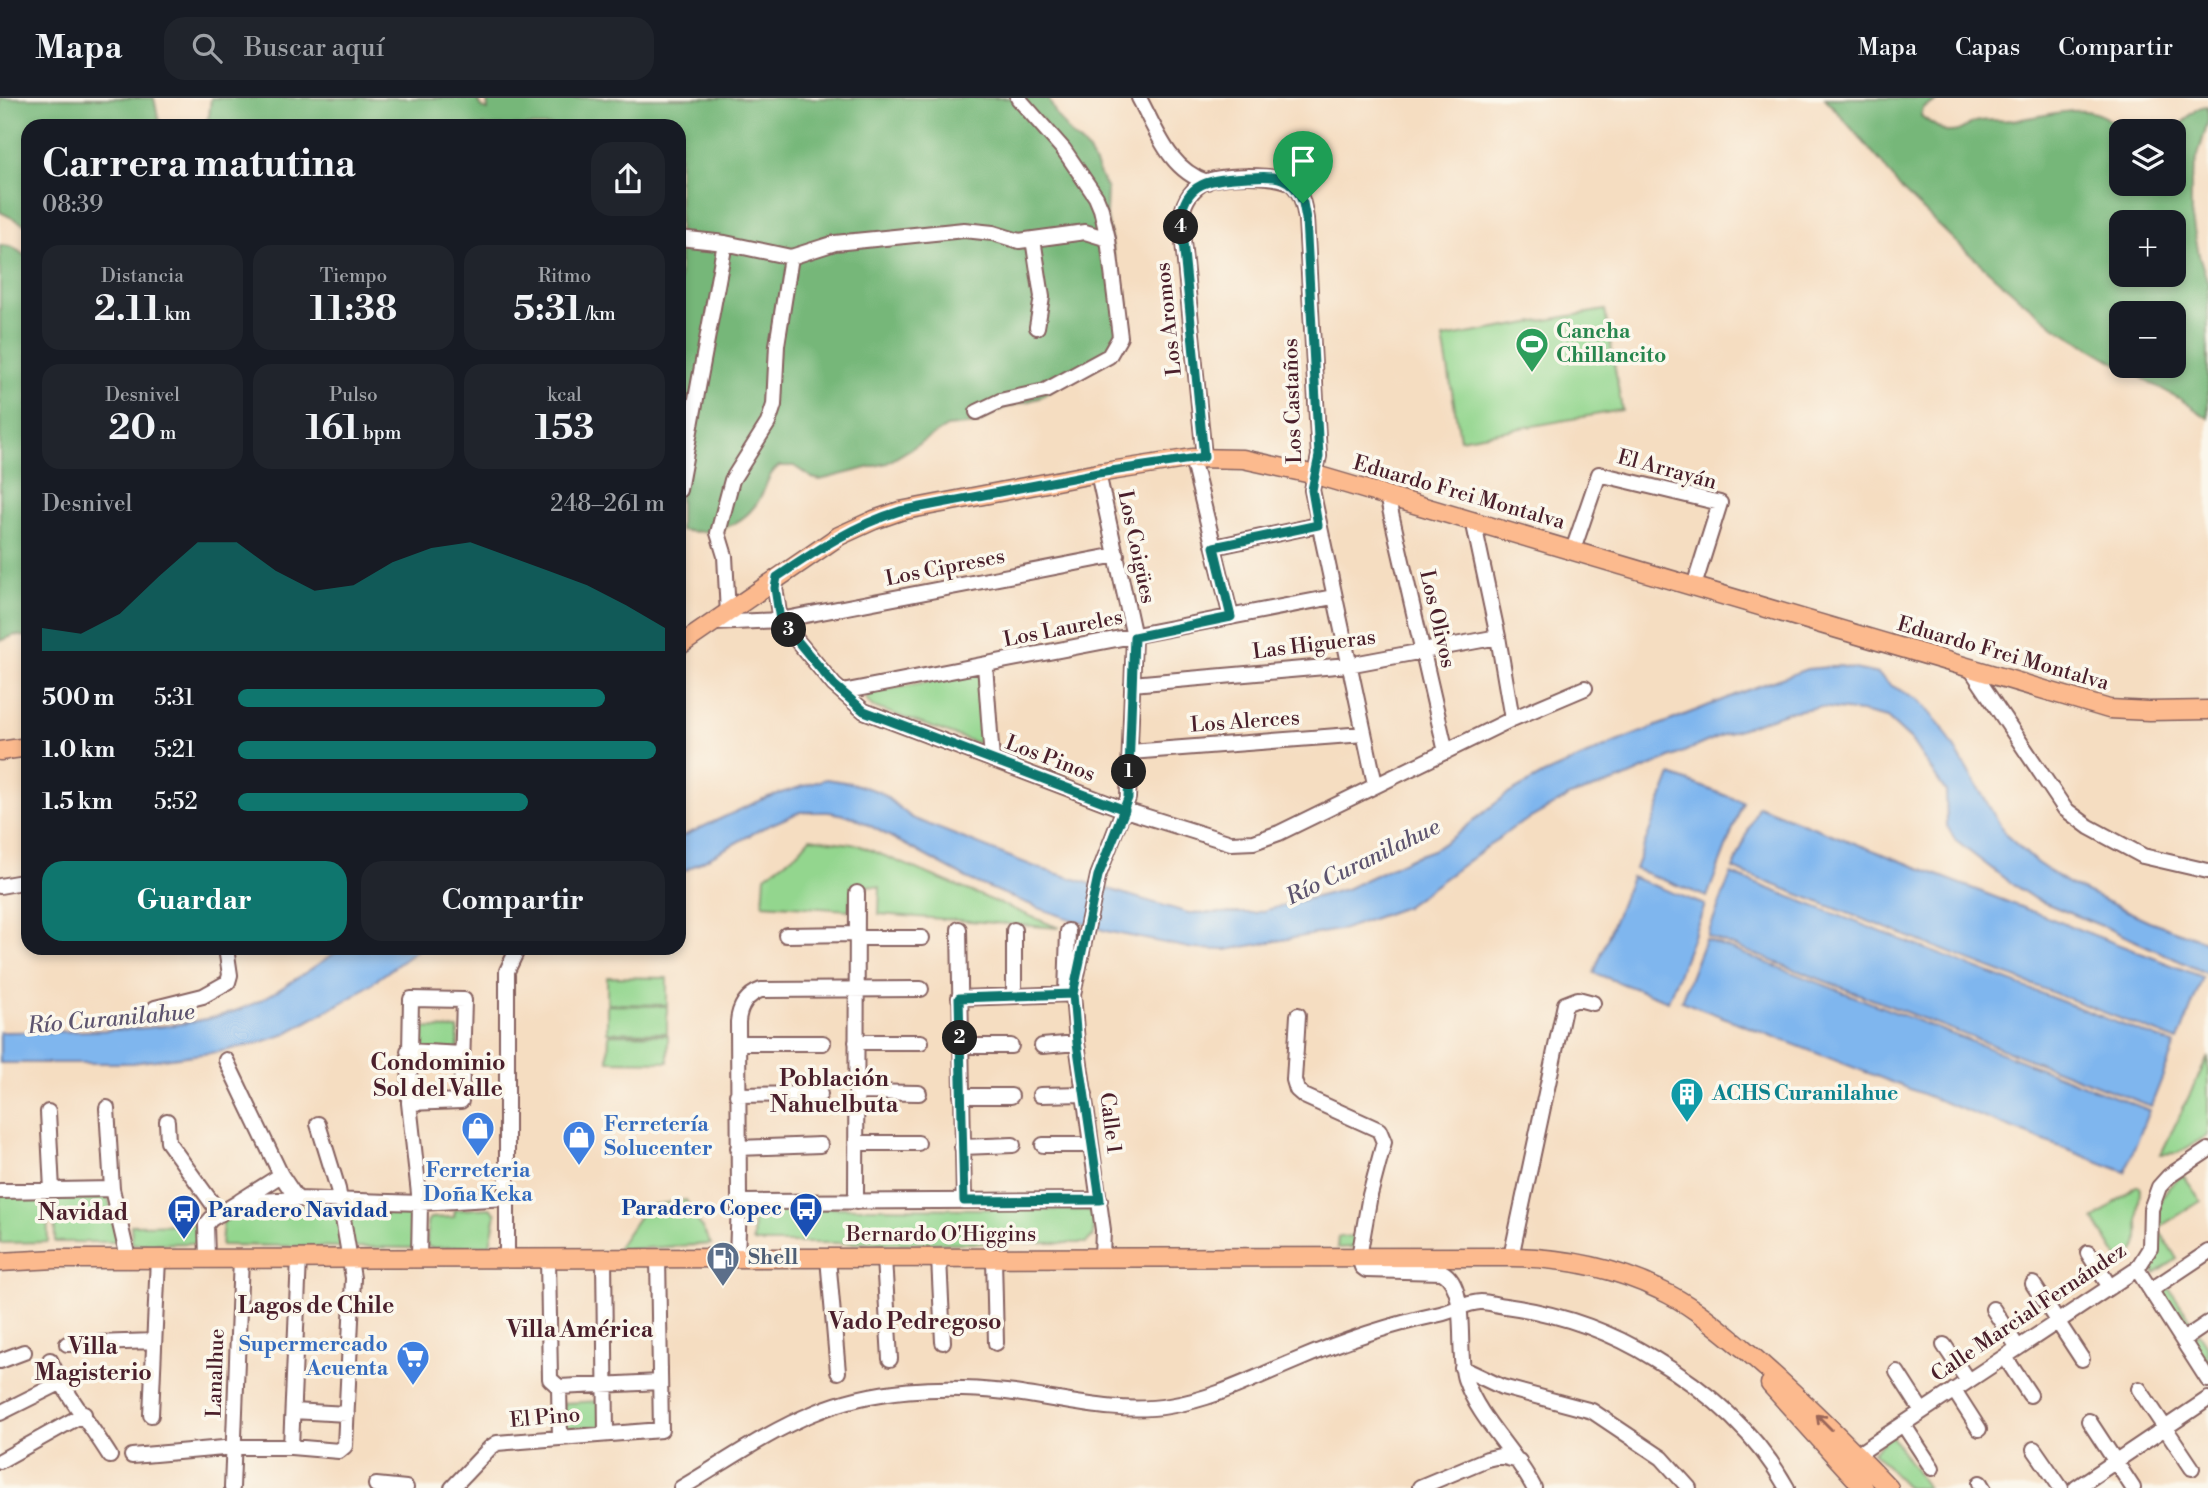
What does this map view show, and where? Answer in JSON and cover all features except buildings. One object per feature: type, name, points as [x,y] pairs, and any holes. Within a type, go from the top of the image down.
[{"type":"main road","name":"Eduardo Frei Montalva","points":[[686,641],[839,536],[887,515],[1098,473],[1198,457],[1263,462],[1315,475],[2109,709],[2208,710]]},
{"type":"main road","points":[[0,751],[21,748]]},
{"type":"main road","name":"Bernardo O'Higgins","points":[[0,1262],[128,1258],[1102,1257],[1511,1257],[1578,1262],[1632,1278],[1677,1299],[1712,1322],[1734,1341],[1752,1365],[1850,1460],[1889,1488]]},
{"type":"main road","name":"Bernardo O'Higgins","points":[[1850,1460],[1864,1488]]},
{"type":"street","points":[[977,412],[1000,401],[1045,391],[1109,356],[1120,337],[1108,239],[1096,197],[1064,150],[1018,98]]},
{"type":"street","points":[[1139,98],[1172,159],[1182,170],[1204,183]]},
{"type":"street","name":"Los Castaños","points":[[1204,183],[1270,176],[1283,179],[1298,191],[1303,203],[1319,456],[1312,490],[1375,784]]},
{"type":"street","name":"Los Aromos","points":[[1204,183],[1182,208],[1181,221],[1198,457],[1214,547],[1231,617]]},
{"type":"street","points":[[686,239],[725,243],[791,257],[835,243],[964,230],[993,233],[1019,241],[1085,232],[1108,239]]},
{"type":"street","points":[[1033,239],[1042,297],[1037,327]]},
{"type":"street","points":[[686,436],[725,243]]},
{"type":"street","points":[[777,577],[775,588],[780,620],[721,618],[724,556],[718,533],[732,480],[768,424],[774,405],[778,345],[791,257]]},
{"type":"street","name":"Los Coigües","points":[[1070,994],[1098,876],[1128,798],[1134,637],[1098,473]]},
{"type":"street","name":"El Arrayán","points":[[1573,550],[1599,474],[1720,503],[1693,586]]},
{"type":"street","name":"Los Olivos","points":[[1387,496],[1446,752]]},
{"type":"street","points":[[1473,520],[1513,719]]},
{"type":"street","points":[[1214,547],[1318,525]]},
{"type":"street","name":"Los Cipreses","points":[[780,620],[1117,555]]},
{"type":"street","name":"Los Laureles","points":[[842,692],[1333,597]]},
{"type":"street","name":"Los Pinos","points":[[780,620],[842,692],[864,711],[1125,810],[1231,843],[1254,842],[1279,833],[1375,784],[1585,688]]},
{"type":"street","name":"Las Higueras","points":[[1132,684],[1348,665],[1498,637]]},
{"type":"street","points":[[985,665],[992,760]]},
{"type":"street","points":[[1971,669],[2065,809],[2089,827],[2143,856],[2208,872]]},
{"type":"street","name":"Los Alerces","points":[[1130,752],[1364,734]]},
{"type":"street","points":[[0,886],[21,882]]},
{"type":"street","points":[[856,1202],[857,893]]},
{"type":"street","points":[[959,929],[964,1201]]},
{"type":"street","points":[[1014,930],[1014,995]]},
{"type":"street","points":[[959,998],[1070,994],[1068,931]]},
{"type":"street","points":[[786,935],[922,938]]},
{"type":"street","points":[[155,1008],[203,996],[228,982],[230,975],[227,955]]},
{"type":"street","points":[[507,1258],[507,971],[515,955]]},
{"type":"street","points":[[737,1258],[739,1012],[748,998],[761,990],[921,989]]},
{"type":"street","name":"Calle 1","points":[[1070,994],[1100,1200],[1102,1257]]},
{"type":"street","points":[[409,1103],[461,1101],[464,1000],[411,999],[409,1103],[420,1202],[419,1258]]},
{"type":"street","points":[[1511,1257],[1565,1004],[1578,999],[1593,1003]]},
{"type":"street","points":[[1298,1015],[1294,1080],[1297,1090],[1304,1096],[1379,1130],[1383,1136],[1384,1142],[1370,1195],[1359,1257],[1362,1267],[1367,1270],[1444,1272],[1451,1279],[1460,1309],[1462,1368],[1475,1399],[1519,1461],[1534,1488]]},
{"type":"street","points":[[856,1042],[921,1042]]},
{"type":"street","points":[[739,1043],[823,1043]]},
{"type":"street","points":[[1042,1046],[1077,1043]]},
{"type":"street","points":[[960,1046],[1011,1046]]},
{"type":"street","points":[[408,1051],[462,1055]]},
{"type":"street","points":[[226,1060],[281,1175],[297,1199]]},
{"type":"street","points":[[856,1091],[919,1093]]},
{"type":"street","points":[[737,1094],[820,1094]]},
{"type":"street","points":[[1040,1095],[1085,1094]]},
{"type":"street","points":[[961,1096],[1011,1096]]},
{"type":"street","points":[[107,1108],[112,1189],[128,1258]]},
{"type":"street","points":[[48,1112],[52,1190]]},
{"type":"street","points":[[167,1121],[168,1142],[220,1214]]},
{"type":"street","points":[[132,1456],[235,1447],[291,1447],[339,1451],[344,1448],[353,1278],[341,1200],[318,1124]]},
{"type":"street","points":[[856,1143],[919,1143]]},
{"type":"street","points":[[738,1148],[820,1145]]},
{"type":"street","points":[[962,1147],[1013,1145]]},
{"type":"street","points":[[1043,1145],[1091,1145]]},
{"type":"street","name":"Calle Marcial Fernández","points":[[1850,1460],[2137,1269],[2150,1248],[2151,1209],[2159,1187],[2169,1176],[2208,1150]]},
{"type":"street","points":[[207,1258],[206,1225],[281,1175]]},
{"type":"street","points":[[0,1191],[112,1189]]},
{"type":"street","points":[[239,1202],[297,1199],[420,1202],[507,1198]]},
{"type":"street","points":[[739,1202],[1100,1200]]},
{"type":"street","points":[[2151,1290],[2208,1252]]},
{"type":"street","points":[[2088,1253],[2110,1287]]},
{"type":"street","points":[[151,1415],[158,1258]]},
{"type":"street","name":"Lanalhue","points":[[232,1488],[241,1258]]},
{"type":"street","points":[[291,1447],[299,1258]]},
{"type":"street","points":[[548,1258],[550,1379],[559,1387],[660,1382],[658,1258]]},
{"type":"street","points":[[604,1258],[606,1434]]},
{"type":"street","points":[[828,1258],[838,1372]]},
{"type":"street","points":[[884,1258],[890,1359]]},
{"type":"street","points":[[939,1258],[943,1342]]},
{"type":"street","points":[[994,1258],[996,1343]]},
{"type":"street","points":[[2137,1269],[2208,1380]]},
{"type":"street","points":[[2033,1284],[2082,1359]]},
{"type":"street","points":[[681,1488],[800,1419],[857,1399],[909,1391],[983,1390],[1111,1406],[1167,1407],[1204,1399],[1371,1331],[1478,1302],[1529,1309],[1566,1318],[1642,1351],[1684,1376],[1742,1426],[1773,1462],[1787,1488]]},
{"type":"street","points":[[1993,1310],[2018,1348]]},
{"type":"street","points":[[2183,1340],[2208,1323]]},
{"type":"street","points":[[67,1344],[154,1341]]},
{"type":"street","points":[[1944,1345],[1968,1381]]},
{"type":"street","points":[[0,1361],[23,1352]]},
{"type":"street","points":[[2004,1357],[2030,1395]]},
{"type":"street","points":[[50,1360],[60,1383],[110,1456]]},
{"type":"street","points":[[1462,1368],[1502,1387],[1592,1411],[1662,1458],[1689,1488]]},
{"type":"street","points":[[1897,1373],[1922,1411]]},
{"type":"street","name":"El Pino","points":[[452,1488],[493,1445],[662,1430],[660,1382]]},
{"type":"street","points":[[0,1413],[60,1383]]},
{"type":"street","points":[[559,1387],[560,1437]]},
{"type":"street","points":[[1954,1390],[1979,1429]]},
{"type":"street","points":[[2139,1390],[2192,1468]]},
{"type":"street","points":[[2076,1488],[2208,1399]]},
{"type":"street","points":[[293,1411],[347,1414]]},
{"type":"street","points":[[0,1461],[84,1415]]},
{"type":"street","points":[[2089,1420],[2133,1488]]},
{"type":"street","points":[[1903,1424],[1932,1468]]},
{"type":"street","points":[[2034,1449],[2062,1488]]},
{"type":"street","points":[[1420,1487],[1487,1459],[1500,1456],[1519,1461]]},
{"type":"street","points":[[376,1485],[406,1488]]},
{"type":"green space","points":[[0,98],[154,98],[159,119],[21,119],[21,222],[0,212]]},
{"type":"green space","points":[[211,98],[476,98],[482,108],[488,110],[487,98],[1048,98],[1072,136],[1089,151],[1107,190],[1106,212],[1114,259],[1126,294],[1128,335],[1125,343],[1039,398],[1004,408],[977,424],[947,427],[887,463],[820,480],[794,466],[779,466],[770,477],[760,498],[745,516],[715,530],[686,531],[686,119],[207,119]]},
{"type":"green space","points":[[1825,98],[1960,98],[1938,100],[1923,108],[1921,116],[1949,132],[1979,121],[2017,120],[2075,111],[2099,114],[2109,120],[2109,196],[2186,196],[2186,119],[2198,109],[2208,106],[2208,121],[2191,180],[2191,214],[2208,283],[2208,418],[2142,378],[2186,378],[2186,301],[2109,301],[2109,359],[2055,327],[2019,298],[1900,188]]},
{"type":"green space","points":[[0,245],[13,247],[21,253],[21,636],[15,635],[0,641]]},
{"type":"green space","name":"Cancha Chillancito","points":[[1605,310],[1622,410],[1460,439],[1443,338]]},
{"type":"green space","points":[[980,672],[986,735],[983,745],[873,707],[866,700],[868,693]]},
{"type":"green space","points":[[810,838],[858,845],[1059,928],[879,914],[880,887],[852,885],[849,910],[763,904],[765,876],[799,851]]},
{"type":"green space","points":[[607,977],[667,978],[667,1005],[607,1004]]},
{"type":"green space","points":[[607,1005],[667,1006],[667,1033],[607,1032]]},
{"type":"green space","points":[[420,1028],[458,1029],[458,1051],[419,1051]]},
{"type":"green space","points":[[609,1034],[668,1035],[668,1062],[608,1061]]},
{"type":"green space","points":[[2208,1057],[2208,1135],[2178,1153],[2161,1154]]},
{"type":"green space","points":[[2183,1175],[2201,1201],[2158,1228],[2177,1259],[2155,1274],[2151,1266],[2157,1241],[2159,1207],[2163,1196]]},
{"type":"green space","points":[[2136,1186],[2140,1186],[2137,1244],[2133,1253],[2121,1263],[2094,1219]]},
{"type":"green space","points":[[107,1191],[118,1242],[55,1242],[54,1194]]},
{"type":"green space","points":[[47,1193],[48,1242],[0,1243],[0,1195]]},
{"type":"green space","points":[[686,1200],[711,1244],[616,1250],[646,1206]]},
{"type":"green space","points":[[415,1205],[413,1248],[221,1245],[223,1222],[253,1206]]},
{"type":"green space","points":[[758,1207],[1087,1210],[1094,1214],[1093,1236],[1086,1243],[756,1243],[753,1241],[754,1212]]},
{"type":"green space","points":[[490,1208],[496,1214],[490,1245],[427,1246],[427,1222],[430,1218],[454,1217],[455,1210]]},
{"type":"green space","points":[[202,1224],[202,1243],[132,1244],[131,1225]]},
{"type":"green space","points":[[1357,1236],[1356,1247],[1337,1248],[1338,1237]]},
{"type":"green space","points":[[2167,1285],[2195,1326],[2183,1333],[2156,1292]]},
{"type":"green space","points":[[2199,1333],[2208,1347],[2208,1372],[2187,1340]]},
{"type":"green space","points":[[602,1401],[602,1426],[564,1428],[563,1403]]},
{"type":"green space","points":[[1891,1435],[1927,1488],[1908,1488],[1873,1452]]},
{"type":"water","points":[[1840,666],[1878,674],[1892,686],[1919,700],[1942,727],[2006,835],[2037,863],[2069,884],[2149,921],[2208,942],[2208,974],[2035,899],[2009,882],[1956,841],[1947,826],[1946,792],[1911,740],[1887,718],[1820,707],[1788,712],[1720,736],[1620,780],[1570,796],[1513,828],[1405,907],[1344,929],[1226,950],[1194,949],[1106,931],[1044,910],[972,881],[854,817],[829,812],[800,812],[763,828],[686,870],[686,835],[765,798],[826,779],[880,792],[912,818],[1038,868],[1188,913],[1255,913],[1346,889],[1433,850],[1506,795],[1544,774],[1614,743],[1807,669]]},
{"type":"water","points":[[1671,775],[1743,802],[1707,897],[1635,869]]},
{"type":"water","points":[[1758,806],[2203,977],[2178,1041],[1733,869]]},
{"type":"water","points":[[1731,874],[2175,1045],[2151,1106],[1707,936]]},
{"type":"water","points":[[1631,877],[1705,905],[1668,1001],[1594,973]]},
{"type":"water","points":[[1705,939],[2149,1110],[2125,1172],[1681,1001]]},
{"type":"water","points":[[333,955],[411,955],[354,996],[283,1035],[256,1044],[132,1063],[0,1063],[0,1032],[96,1031],[165,1026],[228,1013],[278,991]]},
{"type":"place","name":"Cancha Chillancito","points":[[1532,374]]},
{"type":"place","name":"ACHS Curanilahue","points":[[1687,1124]]},
{"type":"place","name":"Ferreteria Doña Keka","points":[[478,1158]]},
{"type":"place","name":"Ferretería Solucenter","points":[[579,1167]]},
{"type":"place","name":"Paradero Copec","points":[[806,1239]]},
{"type":"place","name":"Paradero Navidad","points":[[184,1241]]},
{"type":"place","name":"Shell","points":[[723,1288]]},
{"type":"place","name":"Supermercado Acuenta","points":[[413,1387]]},
{"type":"district","name":"Condominio Sol del Valle","points":[[438,1076]]},
{"type":"district","name":"Población Nahuelbuta","points":[[834,1092]]},
{"type":"district","name":"Navidad","points":[[83,1213]]},
{"type":"district","name":"Lagos de Chile","points":[[316,1306]]},
{"type":"district","name":"Vado Pedregoso","points":[[915,1322]]},
{"type":"district","name":"Villa América","points":[[580,1330]]},
{"type":"district","name":"Villa Magisterio","points":[[93,1360]]},
{"type":"route","points":[[1303,203],[1292,185],[1283,179],[1270,176],[1211,180],[1201,184],[1182,208],[1181,221],[1204,457],[1098,473],[900,511],[839,536],[777,577],[775,588],[780,620],[834,685],[864,711],[1125,810],[1098,876],[1083,941],[1073,994],[959,998],[964,1201],[1100,1200],[1077,1043],[1073,994],[1098,876],[1125,810],[1128,798],[1134,637],[1231,617],[1214,547],[1318,525],[1312,490],[1319,456],[1303,203]]},
{"type":"water label","name":"Río Curanilahue","points":[[1363,862]]},
{"type":"water label","name":"Río Curanilahue","points":[[111,1019]]}]
